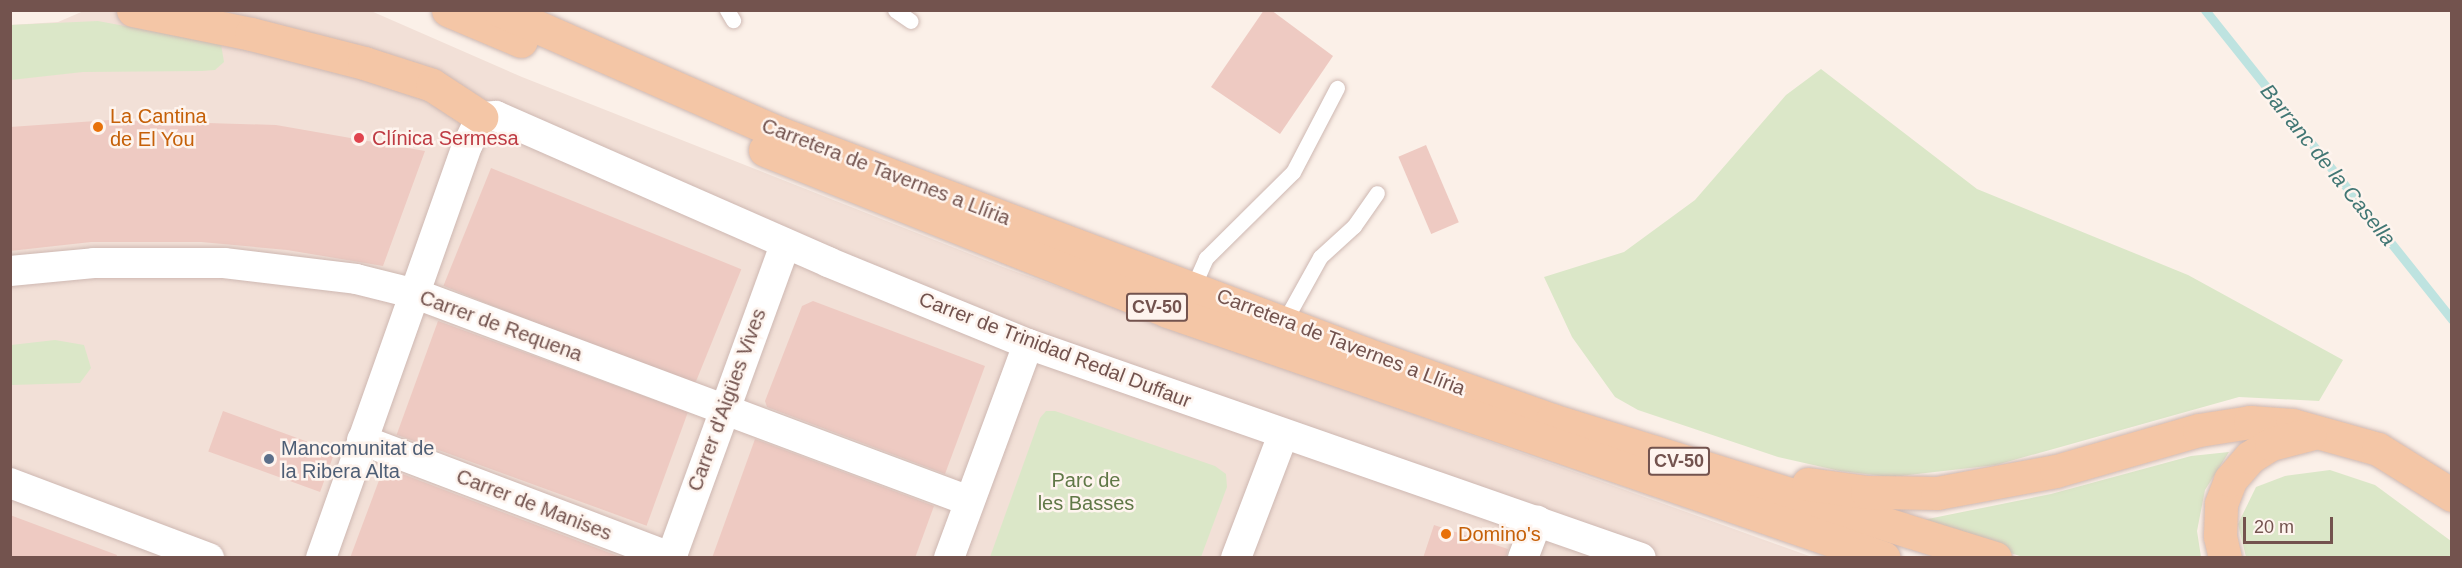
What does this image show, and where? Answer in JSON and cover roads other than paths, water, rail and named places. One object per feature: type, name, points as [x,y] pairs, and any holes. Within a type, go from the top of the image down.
[{"type":"main road","points":[[133,10],[251,34],[364,63],[432,85],[481,117]]},
{"type":"main road","name":"Carretera de Tavernes a Llíria","points":[[448,10],[777,156],[1167,311],[1884,558]]},
{"type":"main road","name":"Carretera de Tavernes a Llíria","points":[[499,10],[779,133],[1366,354],[1563,424],[1995,558]]},
{"type":"main road","points":[[1366,354],[1454,375],[1767,474],[1867,492],[1937,493],[1967,488],[2056,471],[2199,430],[2250,422],[2326,433],[2378,449],[2451,495]]},
{"type":"main road","points":[[2225,558],[2220,536],[2221,504],[2230,480],[2250,457],[2271,444],[2295,436],[2326,433]]},
{"type":"street","name":"Carrer de Trinidad Redal Duffaur","points":[[481,117],[496,116],[785,244],[1028,344],[1283,435],[1537,520],[1641,558]]},
{"type":"street","points":[[321,558],[481,117]]},
{"type":"street","name":"Carrer d'Aigües Vives","points":[[671,557],[785,244]]},
{"type":"street","name":"Carrer de Requena","points":[[10,272],[94,263],[224,263],[333,276],[416,294],[969,501]]},
{"type":"street","points":[[950,558],[1028,344]]},
{"type":"street","points":[[1236,558],[1283,435]]},
{"type":"street","name":"Carrer de Manises","points":[[362,440],[671,557]]},
{"type":"street","points":[[10,483],[209,558]]},
{"type":"street","points":[[1523,558],[1537,520]]},
{"type":"lane","points":[[895,10],[911,21]]},
{"type":"lane","points":[[1192,287],[1206,258],[1293,172],[1337,88]]},
{"type":"lane","points":[[1284,322],[1320,258],[1354,226],[1377,193]]},
{"type":"waterway","name":"Barranc de la Casella","points":[[2205,10],[2452,319]]},
{"type":"place","name":"La Cantina de El You","points":[[98,127]]},
{"type":"place","name":"Clínica Sermesa","points":[[359,138]]},
{"type":"place","name":"Mancomunitat de la Ribera Alta","points":[[269,459]]},
{"type":"place","name":"Domino's","points":[[1446,534]]},
{"type":"park label","name":"Parc de les Basses","points":[[1086,492]]}]
